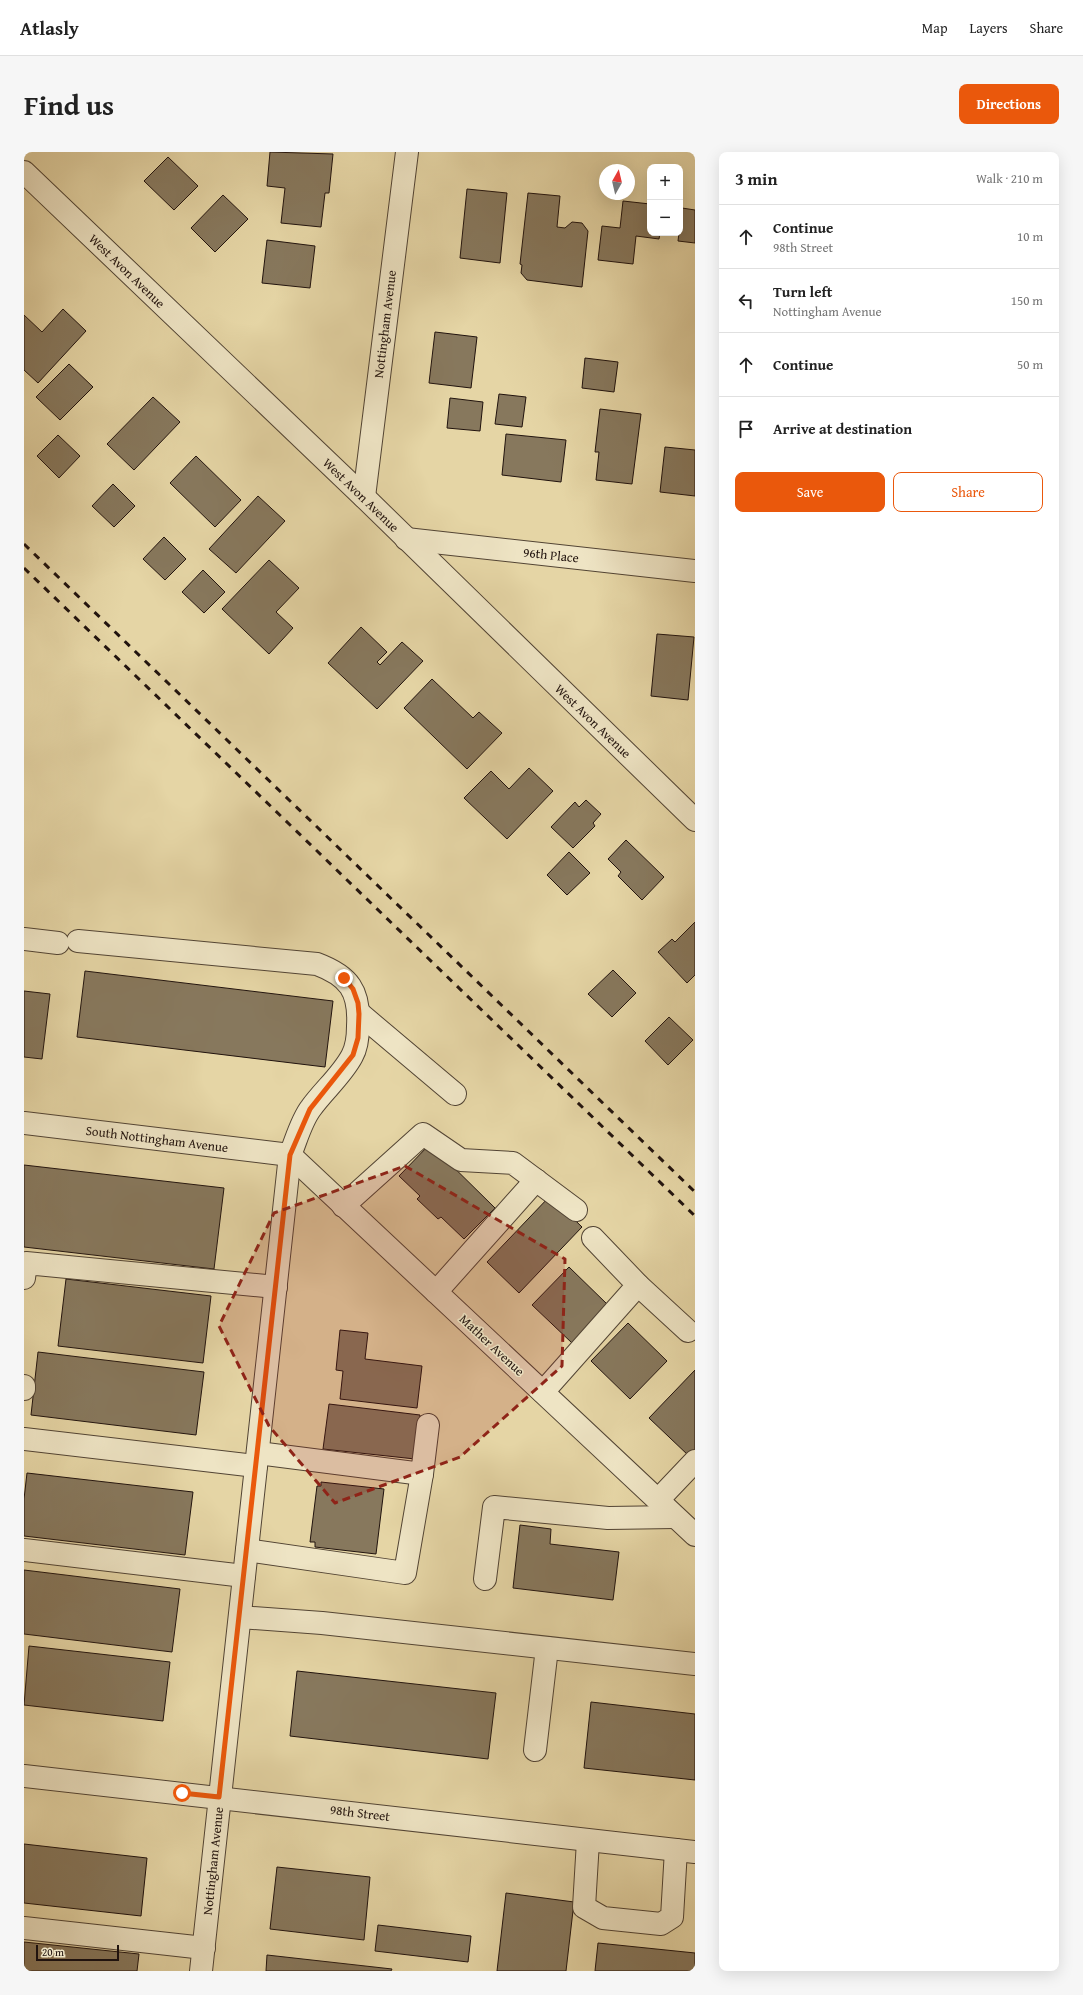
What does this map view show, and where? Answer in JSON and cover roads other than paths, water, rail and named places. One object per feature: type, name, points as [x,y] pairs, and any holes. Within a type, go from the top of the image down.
[{"type":"street","name":"Nottingham Avenue","points":[[364,497],[407,152]]},
{"type":"street","name":"West Avon Avenue","points":[[24,172],[364,497],[695,820]]},
{"type":"street","name":"96th Place","points":[[406,539],[695,571]]},
{"type":"street","name":"Nottingham Avenue","points":[[24,939],[317,964],[334,971],[344,978],[353,989],[358,1003],[358,1038],[353,1055],[310,1109],[290,1155],[201,1971]]},
{"type":"street","points":[[359,1014],[455,1094]]},
{"type":"street","name":"South Nottingham Avenue","points":[[24,1123],[290,1155]]},
{"type":"street","points":[[343,1206],[423,1134],[461,1160],[513,1163],[576,1210]]},
{"type":"street","name":"Mather Avenue","points":[[290,1155],[695,1535]]},
{"type":"street","points":[[436,1292],[536,1180]]},
{"type":"street","points":[[593,1238],[638,1285],[688,1331]]},
{"type":"street","points":[[24,1278],[26,1263],[276,1287]]},
{"type":"street","points":[[543,1392],[638,1285]]},
{"type":"street","points":[[247,1550],[405,1573],[422,1474],[428,1425]]},
{"type":"street","points":[[24,1439],[422,1474]]},
{"type":"street","points":[[658,1500],[695,1461]]},
{"type":"street","points":[[485,1579],[494,1507],[608,1518],[675,1517]]},
{"type":"street","points":[[24,1550],[244,1576]]},
{"type":"street","points":[[240,1617],[322,1624],[695,1664]]},
{"type":"street","points":[[535,1750],[547,1648]]},
{"type":"street","name":"98th Street","points":[[24,1776],[685,1851]]},
{"type":"street","points":[[588,1841],[584,1907],[603,1918],[661,1924],[672,1917],[685,1851]]},
{"type":"street","points":[[24,1928],[204,1948]]},
{"type":"railway","points":[[24,544],[695,1192]]},
{"type":"railway","points":[[24,568],[695,1216]]}]
